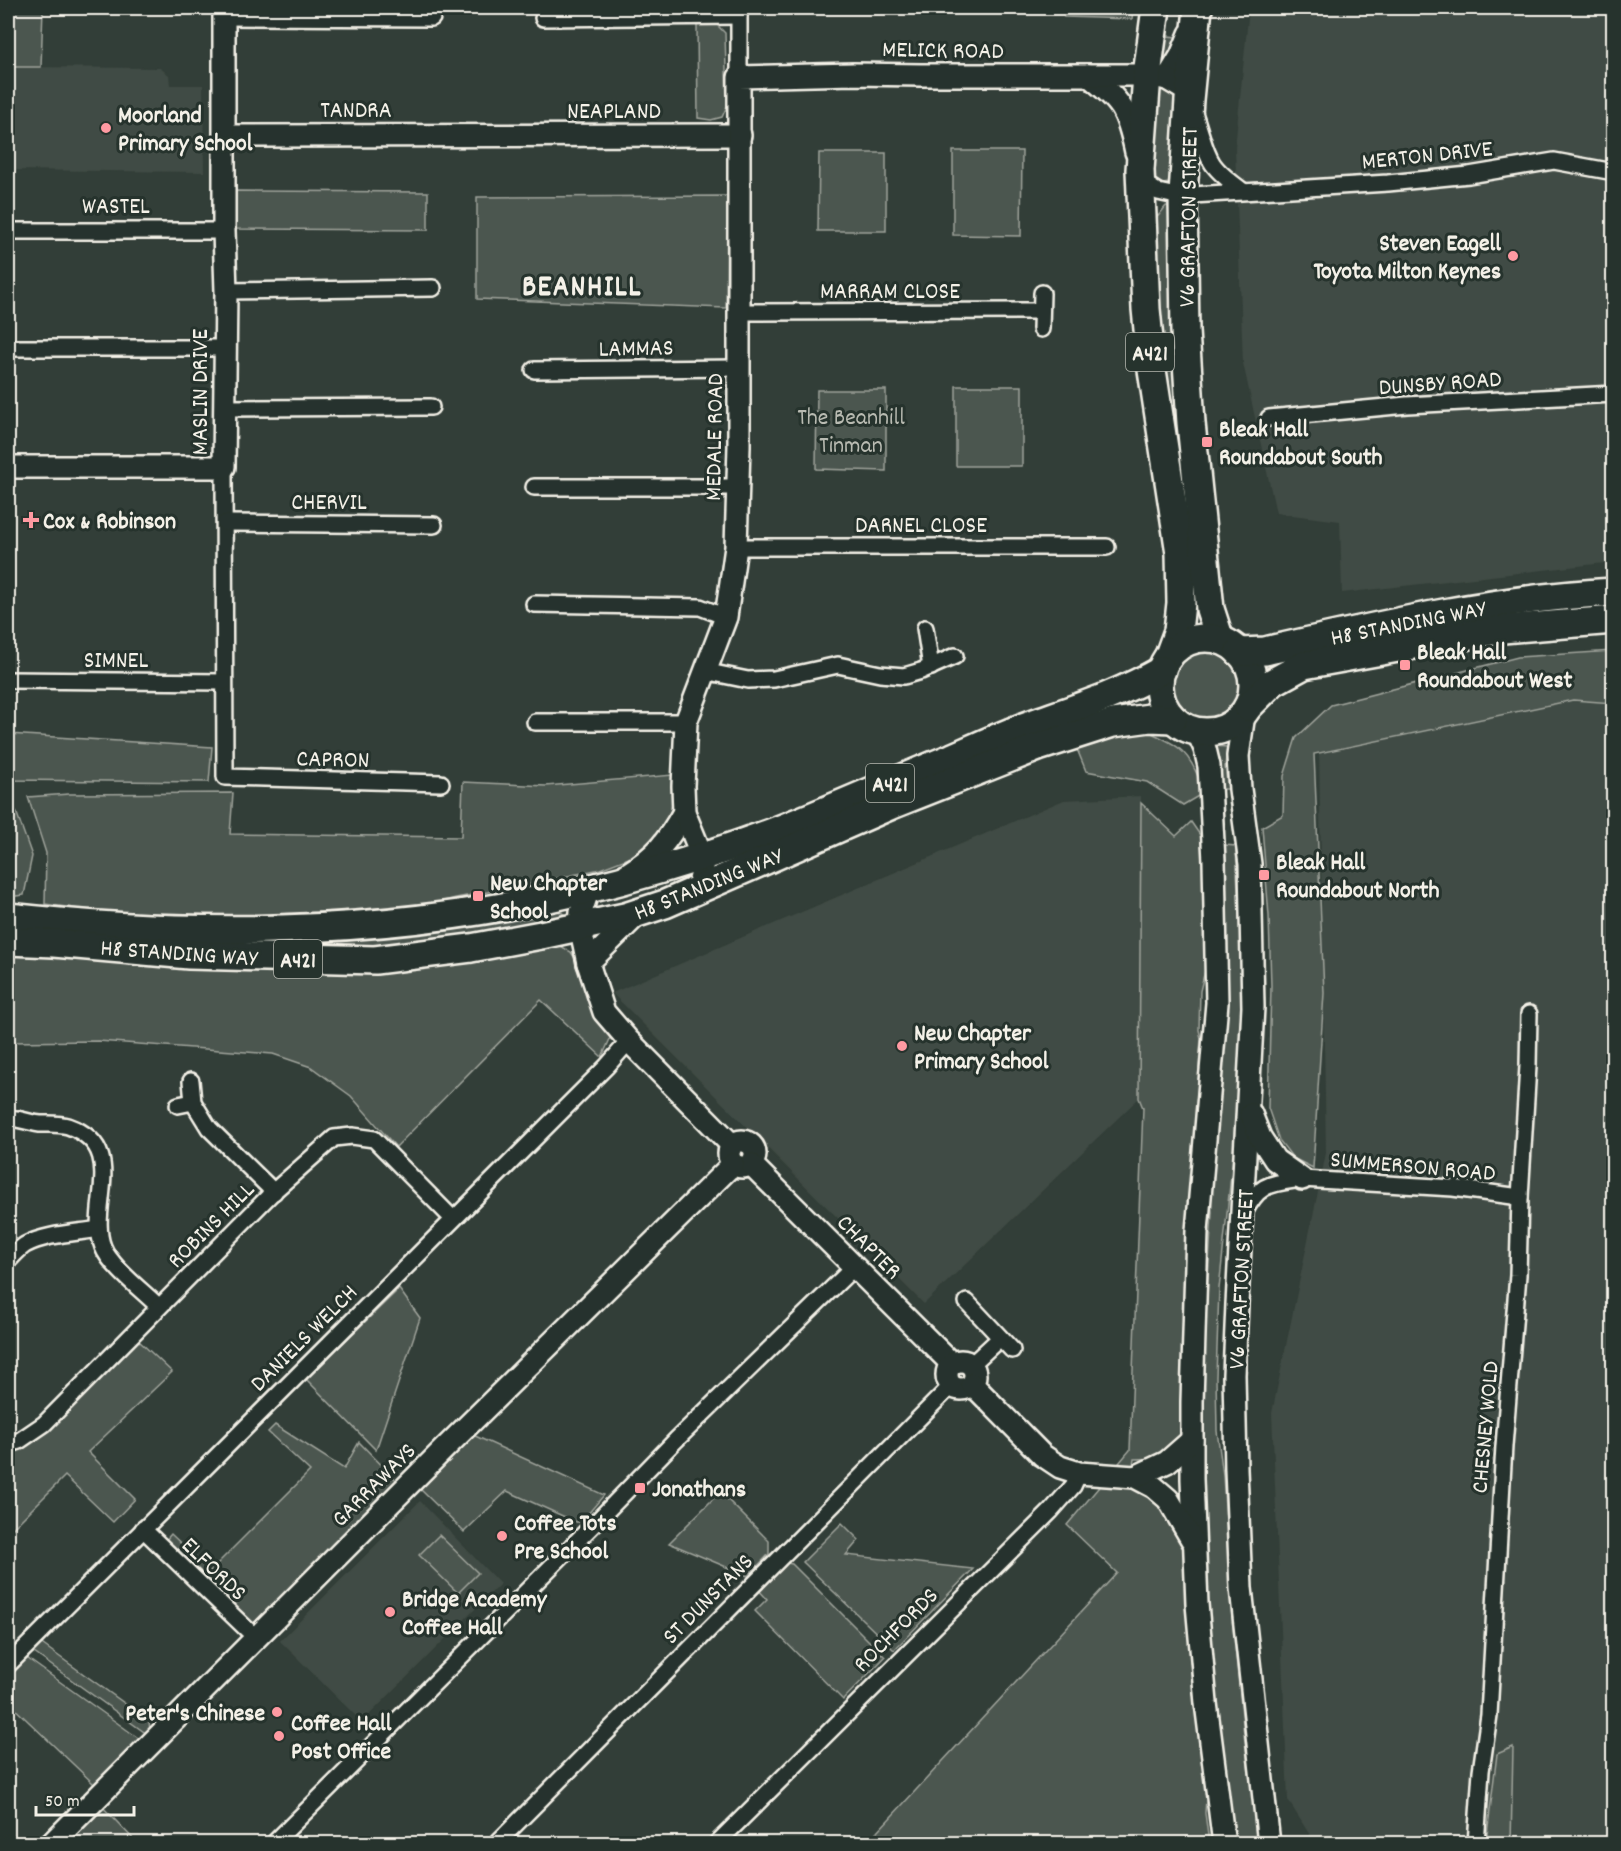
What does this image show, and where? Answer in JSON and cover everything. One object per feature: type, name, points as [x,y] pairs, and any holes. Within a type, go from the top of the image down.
[{"type":"highway","name":"V6 GRAFTON STREET","points":[[1156,8],[1152,39],[1157,77],[1140,176],[1146,309],[1152,370],[1188,521],[1192,552],[1210,609],[1230,646]]},
{"type":"highway","name":"V6 GRAFTON STREET","points":[[1188,521],[1191,423],[1176,195],[1190,97],[1191,40],[1198,8]]},
{"type":"highway","name":"V6 GRAFTON STREET","points":[[1165,664],[1178,631],[1181,603],[1192,552]]},
{"type":"highway","name":"H8 STANDING WAY","points":[[1230,646],[1302,655],[1349,645],[1474,607],[1614,592]]},
{"type":"highway","name":"H8 STANDING WAY","points":[[1349,645],[1614,620]]},
{"type":"highway","name":"A421","points":[[1206,638],[1230,646],[1248,663],[1253,678],[1253,692],[1246,710],[1234,723],[1223,729],[1210,732],[1185,725],[1165,708],[1160,696],[1159,683],[1165,664],[1178,647],[1191,640],[1206,638]]},
{"type":"highway","name":"H8 STANDING WAY","points":[[1246,710],[1302,655]]},
{"type":"highway","name":"H8 STANDING WAY","points":[[8,941],[55,933],[339,927],[471,913],[529,902],[595,898],[639,915],[701,873],[772,832],[1080,720],[1165,664]]},
{"type":"highway","name":"H8 STANDING WAY","points":[[1080,720],[1113,723],[1133,719],[1185,725]]},
{"type":"highway","name":"H8 STANDING WAY","points":[[8,917],[55,933],[189,955],[375,960],[471,948],[595,898],[653,865],[701,873],[746,870],[894,804],[1034,736]]},
{"type":"street","points":[[224,12],[432,18]]},
{"type":"street","name":"MASLIN DRIVE","points":[[224,12],[225,777]]},
{"type":"street","points":[[543,18],[739,12]]},
{"type":"street","name":"MEDALE ROAD","points":[[701,873],[684,812],[683,786],[686,722],[726,617],[736,547],[739,487],[739,12]]},
{"type":"street","points":[[1157,77],[1176,67],[1191,40]]},
{"type":"street","name":"MELICK ROAD","points":[[739,77],[853,74],[1157,77]]},
{"type":"street","points":[[1088,75],[1112,94],[1124,111],[1131,128],[1140,176]]},
{"type":"street","points":[[1157,77],[1190,97],[1208,157],[1214,168],[1243,191]]},
{"type":"street","name":"TANDRA","points":[[225,136],[488,134]]},
{"type":"street","name":"NEAPLAND","points":[[488,134],[740,135]]},
{"type":"street","name":"MERTON DRIVE","points":[[1176,195],[1388,183],[1469,175],[1554,161],[1614,172]]},
{"type":"street","name":"V6 GRAFTON STREET","points":[[1140,176],[1150,188],[1176,195]]},
{"type":"street","name":"V6 GRAFTON STREET","points":[[1145,274],[1153,215],[1159,200],[1176,195]]},
{"type":"street","name":"WASTEL","points":[[8,231],[224,231]]},
{"type":"street","points":[[226,291],[433,288]]},
{"type":"street","points":[[1041,329],[1042,293]]},
{"type":"street","name":"MARRAM CLOSE","points":[[739,312],[1041,311]]},
{"type":"street","points":[[8,348],[224,348]]},
{"type":"street","name":"LAMMAS","points":[[534,370],[739,368]]},
{"type":"street","name":"DUNSBY ROAD","points":[[1269,418],[1407,405],[1614,394]]},
{"type":"street","points":[[225,408],[431,407]]},
{"type":"street","points":[[8,466],[224,467]]},
{"type":"street","points":[[534,487],[739,487]]},
{"type":"street","name":"CHERVIL","points":[[225,523],[434,525]]},
{"type":"street","name":"DARNEL CLOSE","points":[[736,547],[1107,547]]},
{"type":"street","points":[[534,604],[700,607],[726,617]]},
{"type":"street","points":[[925,628],[931,667]]},
{"type":"street","points":[[704,670],[757,680],[774,679],[838,665],[880,674],[904,676],[955,656]]},
{"type":"street","name":"SIMNEL","points":[[8,681],[224,682]]},
{"type":"street","name":"V6 GRAFTON STREET","points":[[1246,710],[1238,756],[1250,864],[1253,1007],[1234,1375],[1241,1588],[1269,1844]]},
{"type":"street","points":[[535,722],[686,722]]},
{"type":"street","name":"V6 GRAFTON STREET","points":[[1185,725],[1205,749],[1209,766],[1213,842],[1217,1003],[1197,1231],[1192,1440],[1197,1604],[1206,1703],[1224,1844]]},
{"type":"street","name":"CAPRON","points":[[225,777],[441,783]]},
{"type":"street","points":[[653,865],[684,812]]},
{"type":"street","name":"CHAPTER","points":[[595,898],[588,963],[604,1012],[739,1157],[854,1267],[1042,1455],[1060,1467],[1079,1473]]},
{"type":"street","points":[[588,963],[639,915]]},
{"type":"street","name":"CHESNEY WOLD","points":[[1476,1844],[1481,1771],[1489,1715],[1504,1446],[1518,1275],[1529,1014]]},
{"type":"street","name":"DANIELS WELCH","points":[[8,1665],[607,1066],[629,1041]]},
{"type":"street","points":[[192,1081],[185,1103],[274,1192]]},
{"type":"street","points":[[1249,1108],[1260,1137],[1275,1160],[1302,1179]]},
{"type":"street","points":[[18,1119],[38,1124],[65,1125],[83,1133],[96,1146],[103,1165],[104,1188],[99,1229],[103,1248],[114,1263],[159,1307]]},
{"type":"street","name":"ROBINS HILL","points":[[8,1445],[19,1442],[44,1424],[274,1192],[334,1138],[352,1136],[374,1139],[453,1219]]},
{"type":"street","name":"GARRAWAYS","points":[[51,1844],[739,1157]]},
{"type":"street","name":"SUMMERSON ROAD","points":[[1242,1218],[1254,1194],[1266,1186],[1302,1179],[1453,1188],[1520,1197]]},
{"type":"street","points":[[8,1261],[24,1246],[35,1241],[62,1234],[99,1229]]},
{"type":"street","points":[[273,1844],[676,1440],[854,1267]]},
{"type":"street","points":[[967,1302],[1012,1350]]},
{"type":"street","name":"ST DUNSTANS","points":[[496,1844],[1000,1338]]},
{"type":"street","points":[[1125,1477],[1167,1462],[1192,1440]]},
{"type":"street","points":[[1079,1473],[1125,1477],[1154,1486],[1168,1500],[1195,1546]]},
{"type":"street","name":"ROCHFORDS","points":[[716,1844],[1053,1509],[1073,1486],[1079,1473]]},
{"type":"street","name":"ELFORDS","points":[[143,1529],[255,1638]]},
{"type":"shaded area","points":[[1249,8],[1613,8],[1613,562],[1342,593],[1340,521],[1276,513],[1243,363],[1235,148]]},
{"type":"shaded area","name":"Moorland Primary School","points":[[8,67],[160,68],[169,75],[170,85],[203,85],[204,172],[8,170]]},
{"type":"shaded area","points":[[1574,699],[1613,701],[1613,1843],[1313,1843],[1288,1800],[1272,1413],[1326,1153],[1319,749]]},
{"type":"shaded area","name":"New Chapter Primary School","points":[[1141,796],[1139,1098],[924,1304],[612,993],[1064,800]]},
{"type":"shaded area","name":"Bridge Academy Coffee Hall","points":[[420,1501],[500,1584],[362,1722],[280,1641]]},
{"type":"green space","points":[[8,8],[43,8],[41,67],[8,67]]},
{"type":"green space","points":[[1065,8],[1133,8],[1132,19],[1064,17]]},
{"type":"green space","points":[[697,25],[717,25],[725,33],[727,106],[722,117],[711,120],[698,118]]},
{"type":"green space","points":[[1158,35],[1177,37],[1171,57],[1164,61],[1156,61]]},
{"type":"green space","points":[[1156,87],[1167,87],[1179,102],[1173,178],[1169,183],[1163,184],[1152,180]]},
{"type":"green space","points":[[953,151],[1022,151],[1021,236],[953,235]]},
{"type":"green space","points":[[819,153],[886,153],[886,231],[818,231]]},
{"type":"green space","points":[[235,191],[428,192],[428,230],[235,229]]},
{"type":"green space","points":[[727,196],[726,308],[477,299],[477,197]]},
{"type":"green space","points":[[1166,206],[1173,206],[1188,516],[1164,426],[1152,224]]},
{"type":"green space","points":[[956,386],[1022,386],[1022,466],[956,466]]},
{"type":"green space","name":"The Beanhill Tinman","points":[[817,390],[886,390],[886,471],[816,469]]},
{"type":"green space","points":[[1204,651],[1218,654],[1230,662],[1238,674],[1241,688],[1238,702],[1230,714],[1218,722],[1204,725],[1190,722],[1178,714],[1170,702],[1167,688],[1170,674],[1178,662],[1190,654]]},
{"type":"green space","points":[[1613,651],[1613,703],[1573,700],[1314,754],[1324,993],[1313,1168],[1293,1158],[1279,1140],[1268,1108],[1271,986],[1269,916],[1262,827],[1283,815],[1284,776],[1296,738],[1331,705],[1518,657]]},
{"type":"green space","points":[[1147,731],[1170,742],[1187,757],[1200,781],[1200,795],[1183,805],[1147,782],[1086,771],[1077,749],[1111,732]]},
{"type":"green space","points":[[8,734],[212,747],[209,782],[8,780]]},
{"type":"green space","points":[[1214,746],[1227,747],[1225,767],[1228,789],[1221,789]]},
{"type":"green space","points":[[673,775],[673,800],[669,817],[663,830],[647,851],[600,869],[397,912],[302,919],[122,915],[45,904],[46,853],[28,797],[69,794],[233,793],[230,834],[461,837],[463,782],[546,786]]},
{"type":"green space","points":[[8,795],[32,856],[24,895],[8,897]]},
{"type":"green space","points":[[1141,803],[1176,836],[1191,822],[1202,838],[1207,962],[1200,991],[1199,1030],[1201,1038],[1184,1281],[1182,1427],[1175,1444],[1162,1455],[1134,1459],[1131,1480],[1158,1495],[1178,1531],[1185,1552],[1191,1673],[1207,1785],[1205,1813],[1209,1843],[866,1844],[1117,1573],[1067,1525],[1130,1450],[1143,1108],[1139,1098]]},
{"type":"green space","points":[[1224,845],[1236,846],[1242,983],[1240,1090],[1219,1289],[1217,1431],[1223,1475],[1232,1618],[1258,1843],[1229,1843],[1204,1627],[1198,1410],[1212,1212],[1209,1171],[1227,917]]},
{"type":"green space","points":[[557,910],[569,917],[454,940],[330,949],[213,946],[54,925],[411,933]]},
{"type":"green space","points":[[557,944],[571,952],[576,960],[607,1027],[610,1039],[602,1057],[541,1000],[396,1147],[351,1096],[311,1067],[273,1054],[98,1041],[8,1042],[8,951],[189,961]]},
{"type":"green space","points":[[399,1289],[420,1318],[376,1450],[306,1379]]},
{"type":"green space","points":[[138,1340],[172,1372],[88,1452],[135,1499],[113,1522],[65,1476],[8,1533],[8,1453],[24,1446],[64,1416]]},
{"type":"green space","points":[[275,1425],[344,1469],[359,1442],[398,1482],[258,1622],[250,1623],[164,1542],[171,1534],[210,1571],[310,1471],[268,1432]]},
{"type":"green space","points":[[473,1435],[604,1495],[581,1522],[576,1522],[507,1491],[464,1532],[417,1486]]},
{"type":"green space","points":[[720,1492],[769,1541],[769,1554],[748,1576],[669,1543]]},
{"type":"green space","points":[[842,1523],[859,1540],[846,1555],[973,1569],[894,1650],[803,1562]]},
{"type":"green space","points":[[439,1535],[478,1573],[458,1593],[419,1555]]},
{"type":"green space","points":[[782,1562],[792,1564],[885,1657],[843,1700],[755,1611],[767,1599],[756,1587]]},
{"type":"green space","points":[[39,1642],[149,1721],[150,1731],[147,1734],[30,1650]]},
{"type":"green space","points":[[24,1656],[141,1740],[95,1785],[8,1702],[8,1673]]},
{"type":"green space","points":[[1513,1747],[1511,1843],[1486,1843],[1497,1754]]},
{"type":"green space","points":[[99,1803],[137,1843],[58,1844]]},
{"type":"place","name":"Moorland Primary School","points":[[106,128]]},
{"type":"place","name":"Steven Eagell Toyota Milton Keynes","points":[[1513,256]]},
{"type":"place","name":"Bleak Hall Roundabout South","points":[[1207,442]]},
{"type":"place","name":"Cox & Robinson","points":[[31,520]]},
{"type":"place","name":"Bleak Hall Roundabout West","points":[[1405,665]]},
{"type":"place","name":"Bleak Hall Roundabout North","points":[[1264,875]]},
{"type":"place","name":"New Chapter School","points":[[478,896]]},
{"type":"place","name":"New Chapter Primary School","points":[[902,1046]]},
{"type":"place","name":"Jonathans","points":[[640,1488]]},
{"type":"place","name":"Coffee Tots Pre School","points":[[502,1536]]},
{"type":"place","name":"Bridge Academy Coffee Hall","points":[[390,1612]]},
{"type":"place","name":"Peter's Chinese","points":[[277,1712]]},
{"type":"place","name":"Coffee Hall Post Office","points":[[279,1736]]},
{"type":"district","name":"BEANHILL","points":[[582,285]]}]
